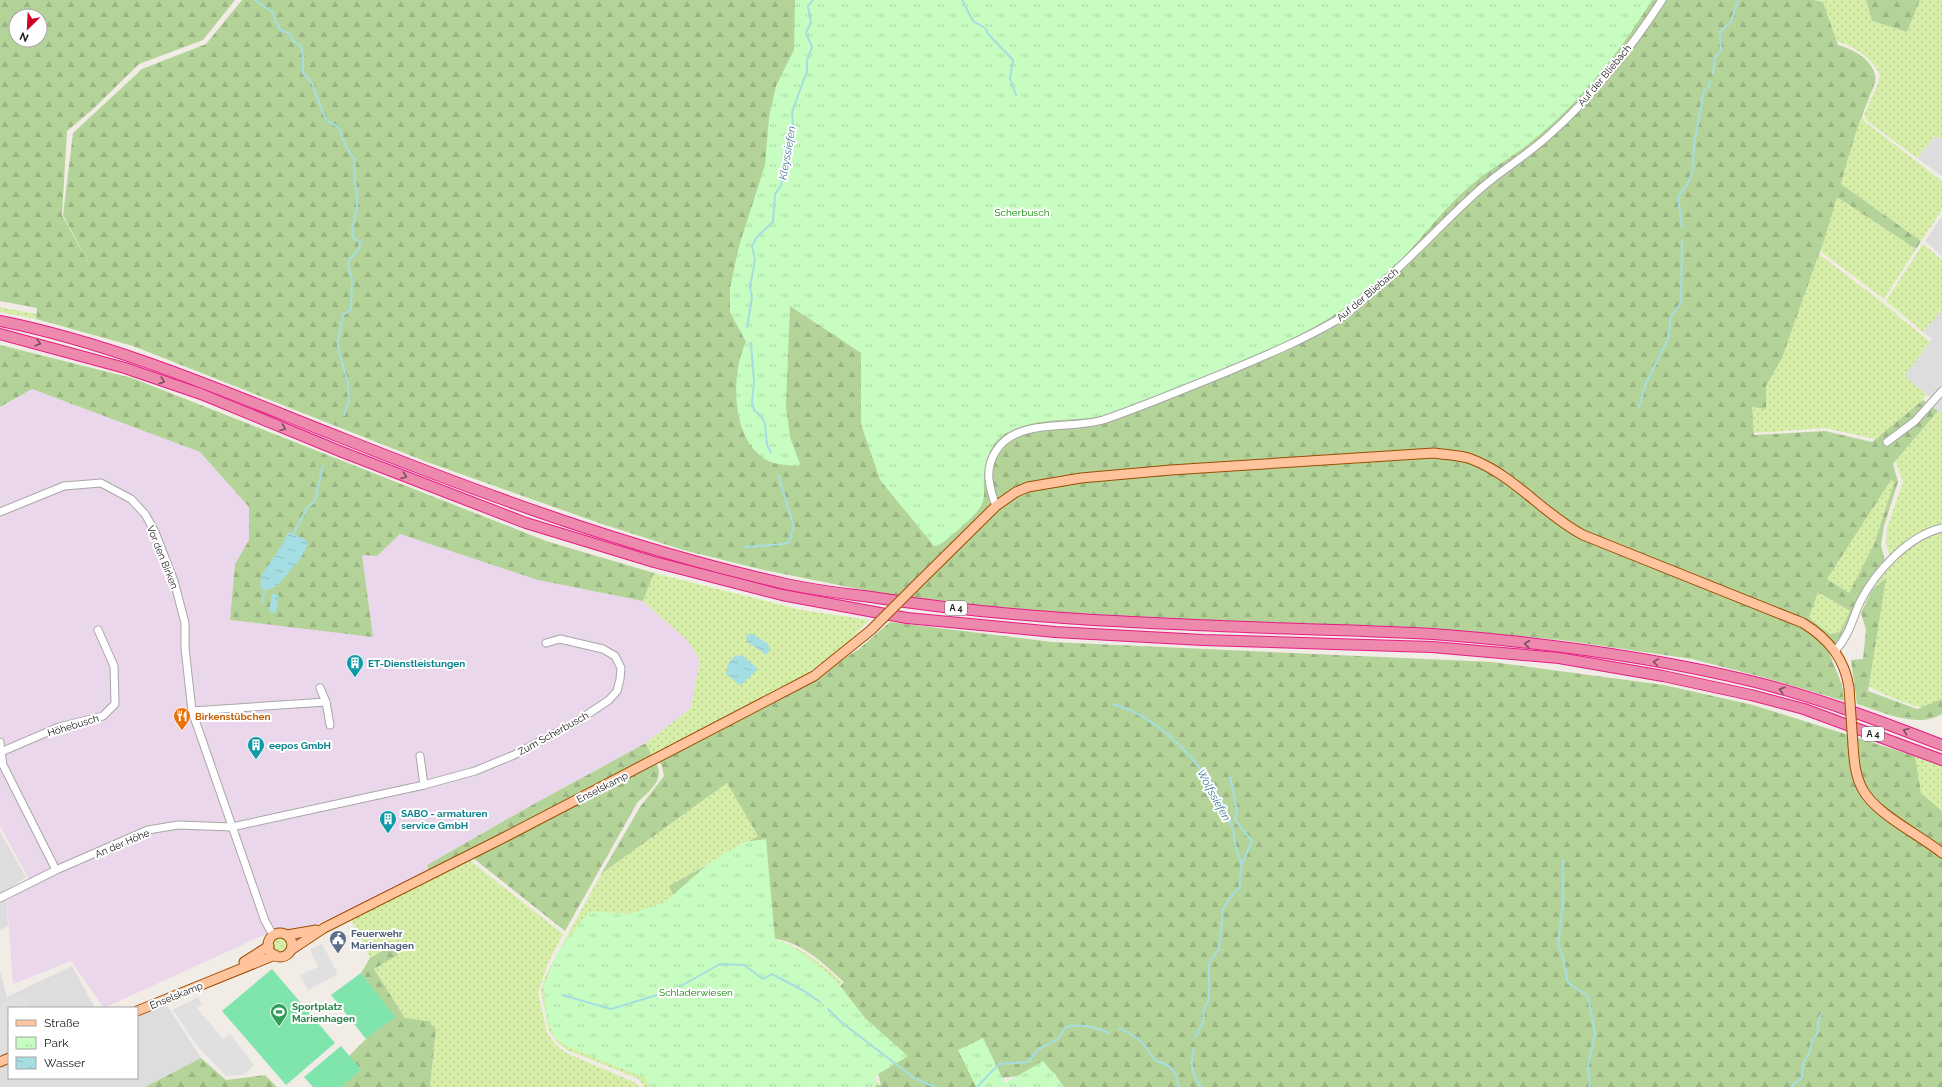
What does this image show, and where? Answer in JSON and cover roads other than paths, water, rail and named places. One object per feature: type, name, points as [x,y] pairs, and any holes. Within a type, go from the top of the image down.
[{"type":"highway","name":"A 4","points":[[0,321],[29,327],[128,355],[531,511],[656,550],[784,584],[908,603],[1055,619],[1432,634],[1559,647],[1665,663],[1753,681],[1872,718],[1942,745]]},
{"type":"highway","name":"A 4","points":[[0,334],[125,368],[201,394],[342,452],[526,523],[654,562],[782,595],[907,618],[1054,632],[1204,640],[1432,647],[1559,658],[1663,676],[1759,697],[1804,709],[1942,760]]},
{"type":"main road","name":"Enselskamp","points":[[138,1011],[215,978],[275,955],[283,956],[324,928],[505,837],[814,676],[871,630],[996,506],[1016,492],[1028,487],[1081,478],[1381,455],[1434,453],[1470,459],[1502,475],[1573,529],[1604,543],[1792,617],[1820,635],[1835,651],[1844,668],[1849,688],[1855,771],[1863,790],[1882,810],[1942,853]]},
{"type":"main road","name":"Enselskamp","points":[[215,978],[256,956],[268,946],[273,936],[277,933],[287,935],[307,933],[324,928]]},
{"type":"main road","points":[[287,935],[292,942],[291,950]]},
{"type":"main road","points":[[268,946],[275,955]]},
{"type":"street","name":"Auf der Bliebach","points":[[996,506],[988,478],[988,465],[998,446],[1011,436],[1024,431],[1047,426],[1100,421],[1175,393],[1267,355],[1338,320],[1401,266],[1480,189],[1548,136],[1590,94],[1645,26],[1662,0]]},
{"type":"street","points":[[1888,442],[1914,421],[1942,391]]},
{"type":"street","name":"Vor den Birken","points":[[0,512],[64,486],[101,483],[131,500],[145,514],[155,532],[174,581],[185,623],[185,648],[192,711],[232,827]]},
{"type":"street","points":[[1835,651],[1846,637],[1867,591],[1888,561],[1912,543],[1942,528]]},
{"type":"street","name":"Höhebusch","points":[[1,752],[59,727],[103,716],[115,704],[114,666],[98,630]]},
{"type":"street","name":"Zum Scherbusch","points":[[232,827],[424,785],[475,771],[514,755],[576,722],[609,700],[617,691],[621,668],[615,656],[603,649],[560,639],[546,643]]},
{"type":"street","points":[[320,688],[326,702],[330,725]]},
{"type":"street","points":[[192,711],[326,702]]},
{"type":"street","points":[[0,742],[3,765],[56,870]]},
{"type":"street","points":[[420,756],[424,785]]},
{"type":"street","name":"An der Höhe","points":[[0,898],[56,870],[148,830],[178,825],[232,827]]},
{"type":"street","points":[[232,827],[265,921],[273,936]]},
{"type":"water","points":[[288,532],[305,539],[308,544],[301,558],[277,586],[265,591],[260,586],[262,574],[282,545]]},
{"type":"water","points":[[272,594],[279,595],[276,613],[269,612]]},
{"type":"water","points":[[751,633],[767,643],[770,648],[767,655],[747,642],[746,637]]},
{"type":"water","points":[[742,655],[757,668],[756,671],[741,685],[726,674],[728,664],[735,656]]},
{"type":"waterway","points":[[255,0],[273,12],[275,22],[279,25],[279,29],[290,34],[293,41],[301,46],[303,73],[313,84],[326,118],[340,130],[345,145],[355,160],[354,171],[357,209],[352,231],[354,239],[360,241],[359,249],[349,261],[348,267],[352,279],[351,309],[343,315],[338,342],[339,352],[347,379],[349,401],[344,415]]},
{"type":"waterway","name":"Kleyssiefen","points":[[747,327],[752,298],[750,287],[755,260],[752,246],[757,237],[773,222],[775,194],[781,186],[789,134],[793,127],[792,112],[807,73],[807,61],[812,47],[806,33],[811,22],[808,6],[813,0]]},
{"type":"waterway","points":[[962,0],[973,21],[985,28],[989,35],[1013,60],[1010,79],[1016,95]]},
{"type":"waterway","points":[[1713,74],[1715,57],[1721,51],[1720,32],[1731,22],[1738,0]]},
{"type":"waterway","points":[[1682,227],[1678,197],[1688,183],[1693,170],[1694,145],[1704,90],[1709,87],[1710,81]]},
{"type":"waterway","points":[[1639,407],[1646,383],[1668,339],[1671,317],[1681,303],[1682,241]]},
{"type":"waterway","name":"Kleyssiefen","points":[[751,343],[754,381],[752,402],[754,410],[760,415],[765,423],[767,445],[771,453]]},
{"type":"waterway","points":[[293,535],[307,508],[315,501],[323,466]]},
{"type":"waterway","name":"Kleyssiefen","points":[[744,547],[784,544],[789,542],[794,527],[778,475]]},
{"type":"waterway","points":[[262,604],[265,588]]},
{"type":"waterway","name":"Wolfssiefen","points":[[1113,704],[1152,722],[1186,752],[1201,770],[1214,788],[1224,808],[1232,827],[1235,845],[1241,861],[1240,887],[1232,895],[1223,909],[1219,949],[1209,963],[1209,1000],[1204,1008],[1203,1023],[1195,1037]]},
{"type":"waterway","points":[[1230,777],[1237,810],[1235,820],[1252,841],[1242,864]]},
{"type":"waterway","points":[[1563,860],[1563,904],[1558,945],[1562,954],[1568,983],[1588,996],[1595,1034],[1588,1065],[1590,1087]]},
{"type":"waterway","points":[[667,993],[720,964],[744,965],[763,979],[772,974],[804,991],[820,1002]]},
{"type":"waterway","points":[[562,995],[611,1009],[657,995]]},
{"type":"waterway","points":[[828,1009],[841,1022],[914,1078],[935,1087]]},
{"type":"waterway","points":[[1791,1087],[1802,1077],[1803,1063],[1809,1054],[1812,1041],[1819,1030],[1817,1026],[1821,1014]]},
{"type":"waterway","points":[[977,1087],[999,1064],[1028,1062],[1039,1049],[1058,1039],[1066,1027],[1077,1025],[1088,1026],[1109,1033]]},
{"type":"waterway","points":[[1119,1029],[1126,1031],[1142,1042],[1155,1060],[1169,1066],[1175,1073],[1179,1087]]},
{"type":"waterway","name":"Wolfssiefen","points":[[1194,1048],[1192,1068],[1201,1087]]},
{"type":"place","name":"ET-Dienstleistungen","points":[[355,678]]},
{"type":"place","name":"Birkenstübchen","points":[[182,731]]},
{"type":"place","name":"eepos GmbH","points":[[256,760]]},
{"type":"place","name":"SABO - armaturen service GmbH","points":[[388,834]]},
{"type":"place","name":"Feuerwehr Marienhagen","points":[[338,954]]},
{"type":"place","name":"Sportplatz Marienhagen","points":[[279,1027]]},
{"type":"park label","name":"Scherbusch","points":[[1022,212]]},
{"type":"park label","name":"Schladerwiesen","points":[[696,992]]}]
